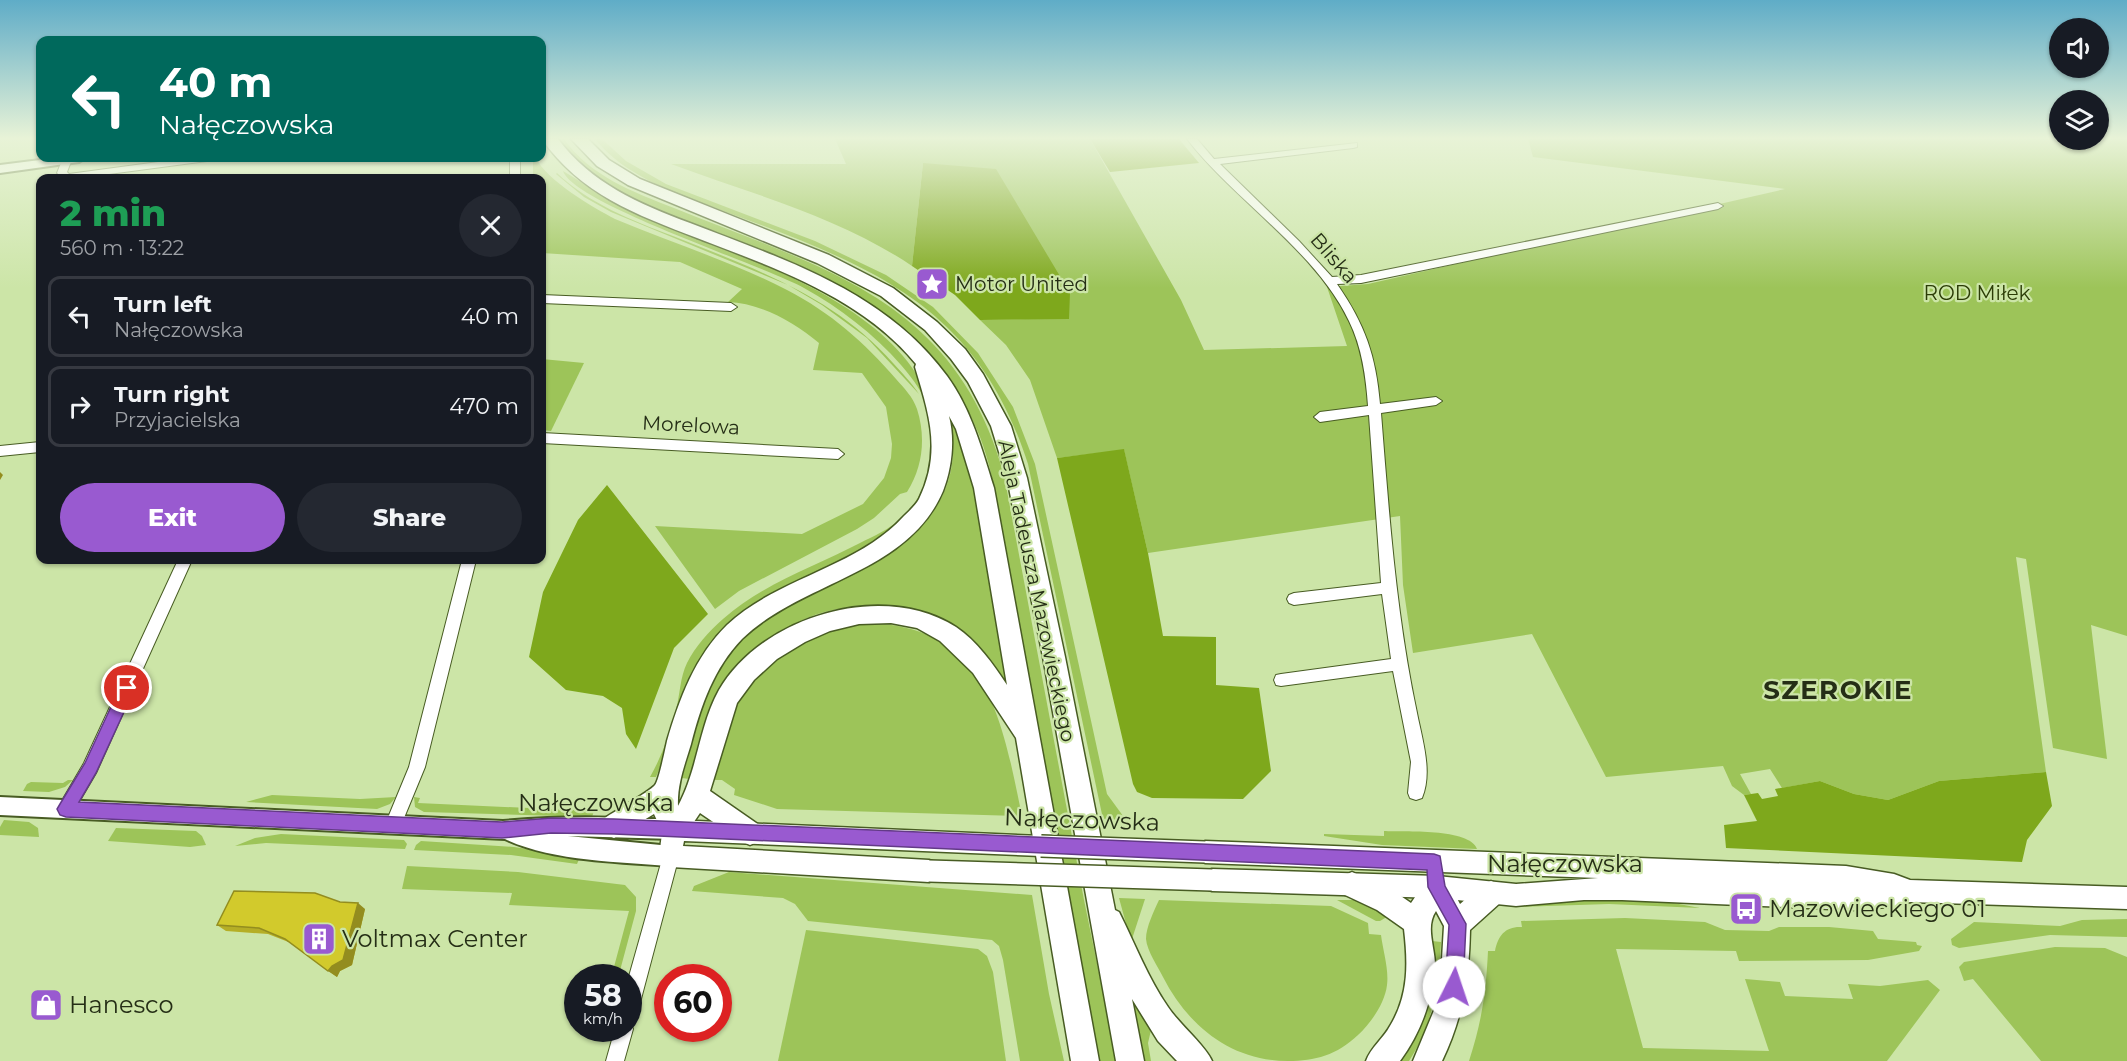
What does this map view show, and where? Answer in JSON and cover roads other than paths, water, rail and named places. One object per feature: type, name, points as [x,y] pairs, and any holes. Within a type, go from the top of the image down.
[{"type":"main road","name":"Aleja Tadeusza Mazowieckiego","points":[[602,189],[645,211],[794,270],[838,291],[884,321],[921,355],[938,376],[959,410],[977,456],[986,497],[1085,1061]]},
{"type":"main road","name":"Aleja Tadeusza Mazowieckiego","points":[[648,189],[822,259],[870,282],[923,319],[958,354],[970,370],[998,420],[1013,463],[1050,636],[1130,1061]]},
{"type":"main road","points":[[674,830],[667,819],[664,793],[693,694],[705,671],[725,642],[743,625],[774,603],[883,547],[910,525],[926,506],[938,475],[943,446],[941,426],[921,355]]},
{"type":"main road","points":[[671,856],[674,830],[684,819],[697,796],[706,754],[721,711],[746,672],[787,639],[821,624],[869,615],[903,617],[945,632],[979,662],[1028,735]]},
{"type":"main road","points":[[614,826],[664,793]]},
{"type":"main road","points":[[697,796],[750,833]]},
{"type":"main road","name":"Nałęczowska","points":[[674,830],[1205,852],[1435,875],[1846,877],[1894,885],[1910,891],[2127,898]]},
{"type":"main road","name":"Nałęczowska","points":[[671,856],[929,871],[1352,885],[1435,875],[1491,894],[1516,895],[1584,889],[1622,889],[1855,899],[1897,896],[1910,891]]},
{"type":"main road","points":[[1380,1061],[1389,1053],[1403,1032],[1414,1005],[1421,951],[1416,922],[1435,875]]},
{"type":"main road","points":[[1426,1061],[1442,1030],[1454,987],[1457,924],[1435,875]]},
{"type":"main road","points":[[1352,885],[1386,901],[1416,922]]},
{"type":"main road","points":[[1457,924],[1491,894]]},
{"type":"main road","points":[[1098,897],[1150,1007],[1177,1044],[1198,1061]]},
{"type":"street","name":"Bliska","points":[[1237,189],[1329,281],[1351,313],[1370,362],[1388,588],[1399,664],[1419,762],[1416,793]]},
{"type":"street","points":[[1329,281],[1361,279],[1718,206]]},
{"type":"street","points":[[546,299],[731,307]]},
{"type":"street","points":[[1320,417],[1436,401]]},
{"type":"street","name":"Morelowa","points":[[546,438],[838,454]]},
{"type":"street","points":[[0,451],[36,447]]},
{"type":"street","points":[[66,809],[94,760],[184,564]]},
{"type":"street","points":[[393,825],[417,767],[468,564]]},
{"type":"street","points":[[1294,599],[1388,588]]},
{"type":"street","points":[[1281,680],[1399,664]]},
{"type":"street","name":"Nałęczowska","points":[[0,806],[502,830],[551,826],[614,826],[674,830]]},
{"type":"street","name":"Nałęczowska","points":[[502,830],[533,840],[606,852],[671,856]]},
{"type":"street","points":[[642,964],[671,856]]},
{"type":"street","points":[[615,1061],[620,1042]]},
{"type":"place","name":"Motor United","points":[[932,284]]},
{"type":"place","name":"Mazowieckiego 01","points":[[1746,909]]},
{"type":"place","name":"Voltmax Center","points":[[319,939]]},
{"type":"place","name":"Hanesco","points":[[46,1005]]},
{"type":"district","name":"SZEROKIE","points":[[1838,690]]},
{"type":"park label","name":"ROD Miłek","points":[[1977,293]]}]
